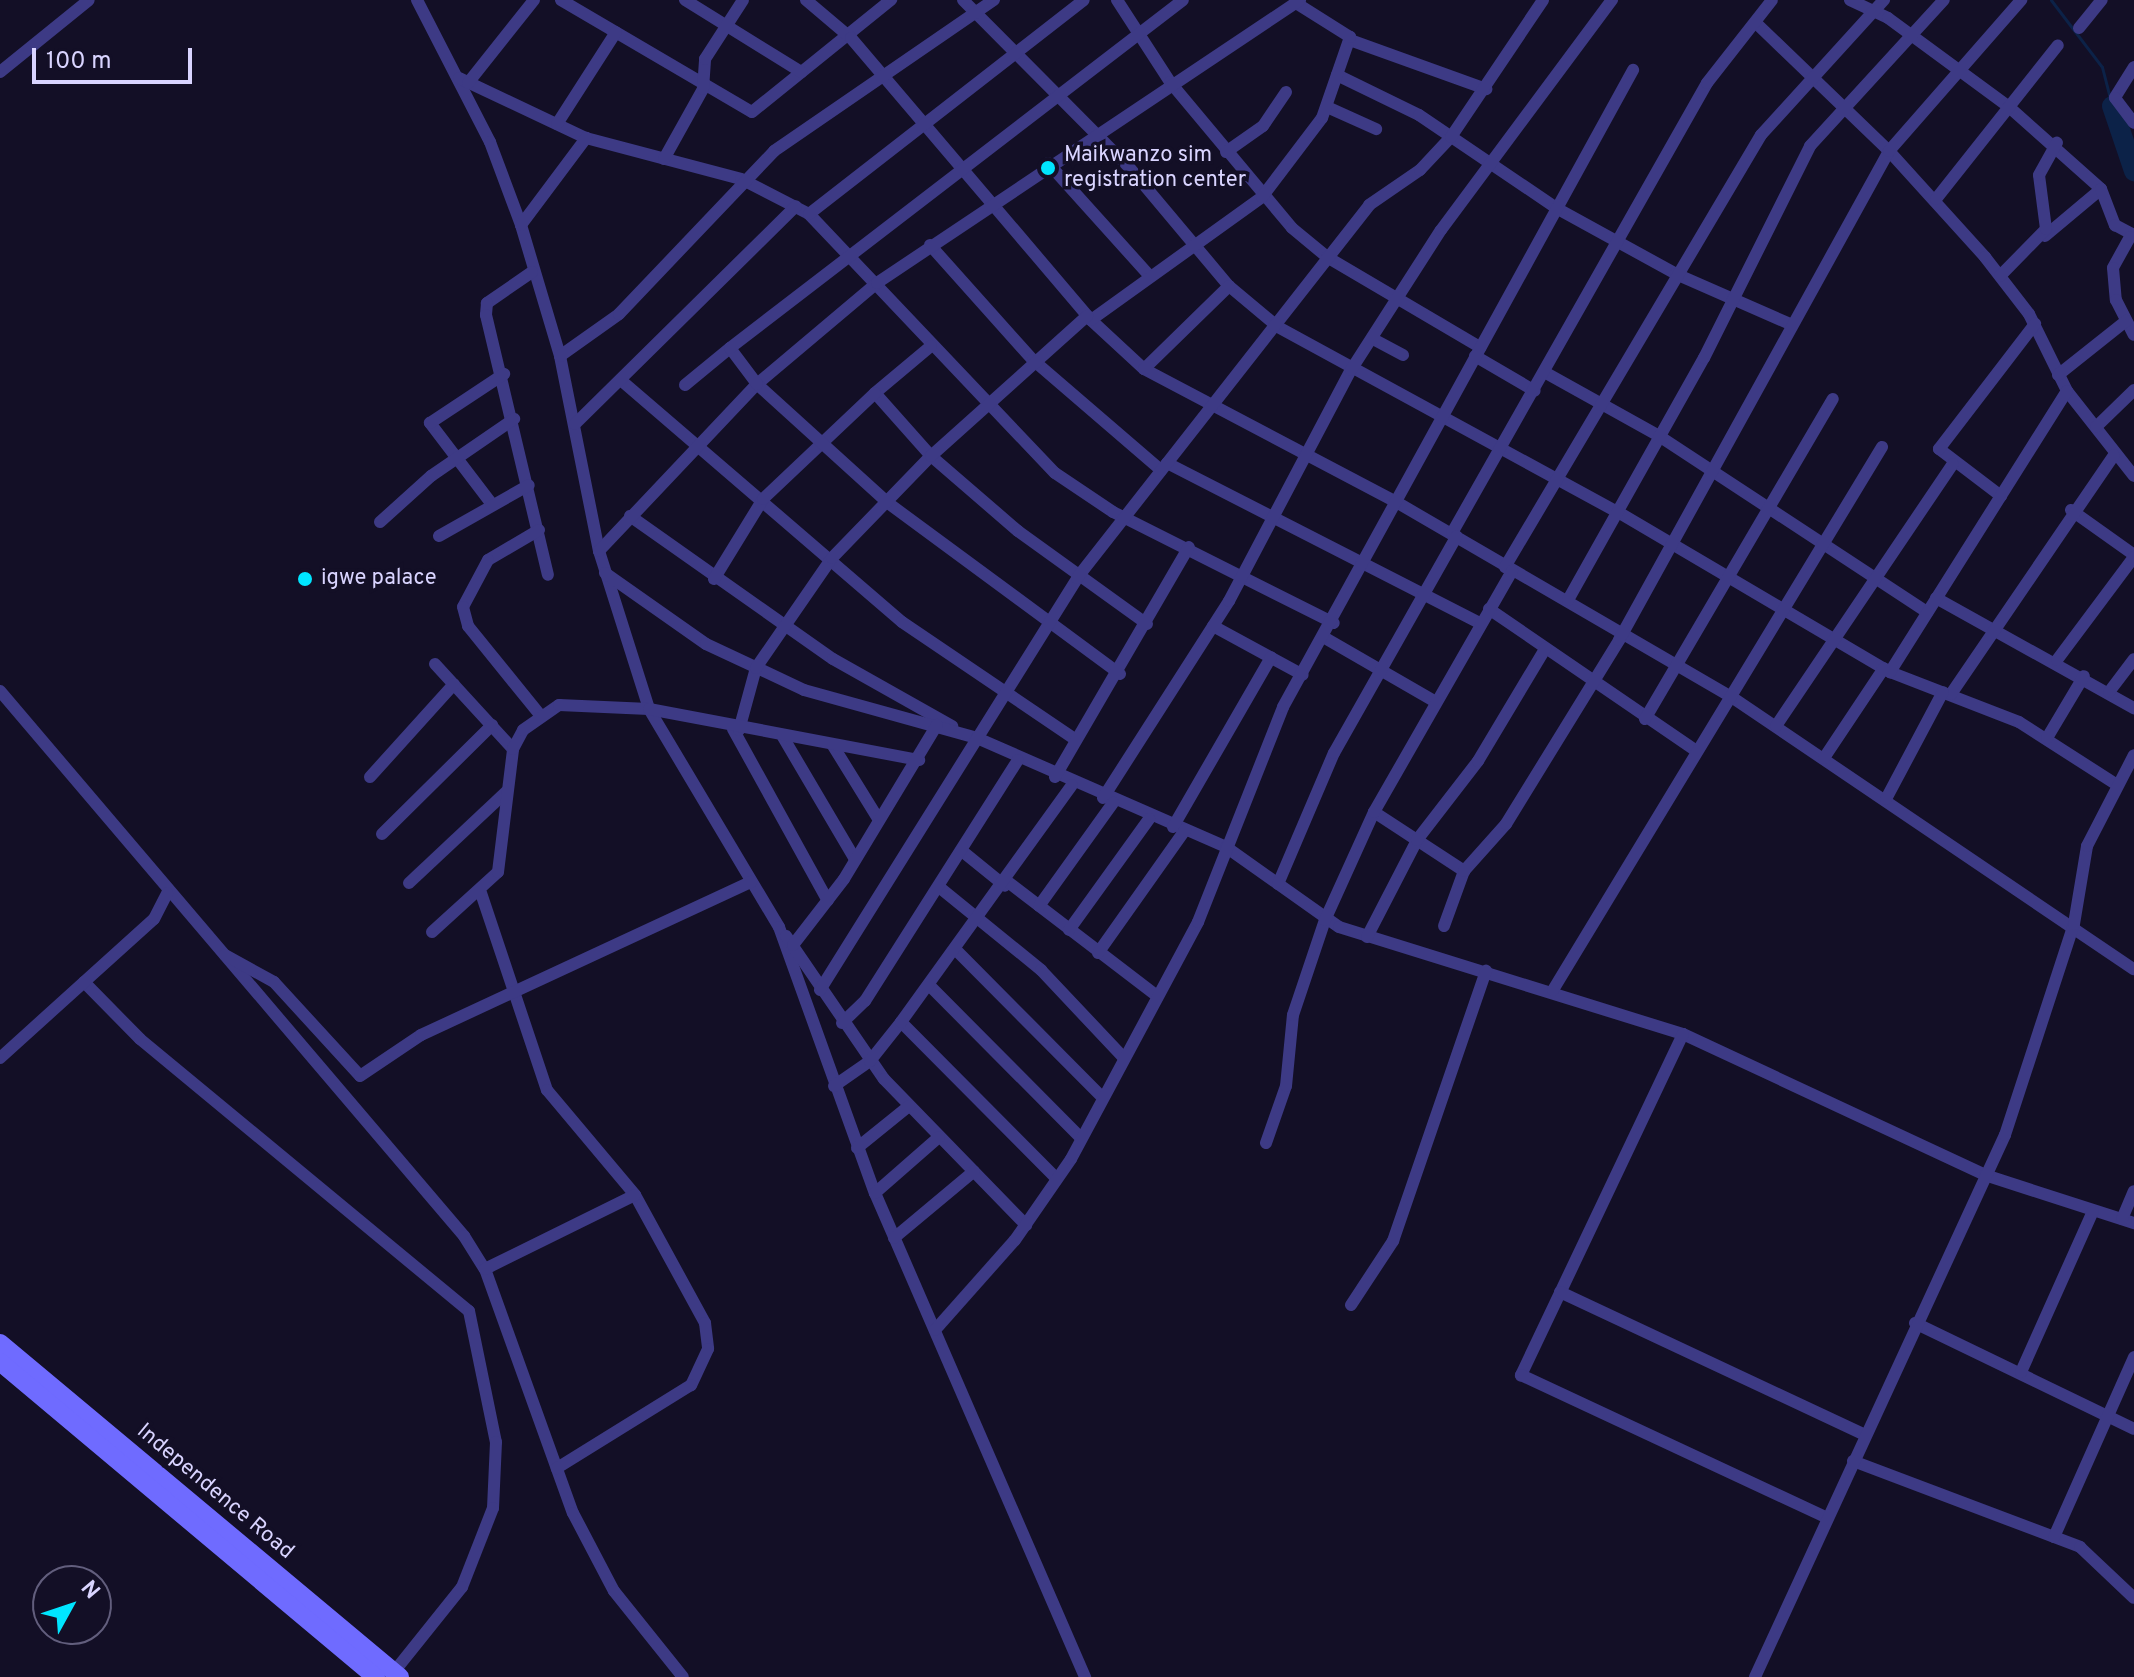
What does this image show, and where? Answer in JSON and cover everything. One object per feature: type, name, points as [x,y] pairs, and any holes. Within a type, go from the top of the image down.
[{"type":"main road","name":"Independence Road","points":[[0,1343],[395,1676]]},
{"type":"main road","name":"Independence Road","points":[[0,1362],[376,1677]]},
{"type":"street","points":[[0,72],[89,0]]},
{"type":"street","points":[[417,0],[464,81],[521,225],[532,272],[560,356],[599,551],[649,709],[751,882],[842,1023],[909,1106],[1026,1225]]},
{"type":"street","points":[[464,81],[534,0]]},
{"type":"street","points":[[561,0],[704,81],[752,112],[801,72],[851,38],[891,0]]},
{"type":"street","points":[[685,0],[729,23],[801,72]]},
{"type":"street","points":[[664,159],[704,81],[705,59],[743,0]]},
{"type":"street","points":[[806,0],[851,38],[921,125],[964,169],[1089,318],[1144,369],[1212,410],[1398,503],[1508,569],[1623,631],[1776,726],[2074,924],[2134,969]]},
{"type":"street","points":[[963,0],[1062,96],[1229,286],[1278,327],[1351,370],[1445,415],[1618,512],[1887,670],[2047,738],[2114,783]]},
{"type":"street","points":[[560,356],[619,314],[741,179],[883,76],[978,16],[994,0]]},
{"type":"street","points":[[809,214],[921,125],[1021,56],[1084,0]]},
{"type":"street","points":[[1117,0],[1170,82],[1262,197],[1327,257],[1399,300],[1535,391]]},
{"type":"street","points":[[685,385],[850,252],[1062,96],[1183,0]]},
{"type":"street","points":[[820,990],[977,738],[1002,691],[1077,578],[1124,515],[1278,327],[1327,257],[1369,205],[1420,170],[1451,137],[1543,0]]},
{"type":"street","points":[[1039,906],[1108,800],[1241,578],[1301,456],[1351,370],[1490,163],[1612,0]]},
{"type":"street","points":[[1278,884],[1334,753],[1382,674],[1502,447],[1621,242],[1707,83],[1772,0]]},
{"type":"street","points":[[1850,0],[1911,36],[2057,143],[2101,189],[2115,225],[2132,236],[2113,268],[2126,321],[2134,335]]},
{"type":"street","points":[[1266,1143],[1286,1086],[1293,1015],[1325,920],[1374,812],[1676,274],[1761,135],[1811,73],[1884,0]]},
{"type":"street","points":[[1568,600],[1659,436],[1810,146],[1843,105],[1944,0]]},
{"type":"street","points":[[1444,926],[1464,871],[1506,824],[1593,683],[1672,543],[1709,468],[1889,151],[2021,0]]},
{"type":"street","points":[[2079,28],[2102,0]]},
{"type":"street","points":[[599,551],[697,443],[757,384],[877,283],[990,201],[1170,82],[1274,4],[1298,1],[1350,40],[1486,89]]},
{"type":"street","points":[[1756,23],[1811,73],[1936,199],[2035,324],[2067,391],[2114,455],[2131,467]]},
{"type":"street","points":[[557,124],[616,32]]},
{"type":"street","points":[[828,901],[736,730],[756,668],[832,558],[931,456],[1033,360],[1262,197],[1327,107],[1350,40]]},
{"type":"street","points":[[1936,199],[2058,45]]},
{"type":"street","points":[[2134,67],[2115,98],[2134,123]]},
{"type":"street","points":[[935,1330],[1026,1225],[1081,1138],[1122,1056],[1198,922],[1264,744],[1334,623],[1633,70]]},
{"type":"street","points":[[1337,75],[1451,137],[1558,209],[1676,274],[1790,324]]},
{"type":"street","points":[[464,81],[586,138],[741,179],[809,214],[850,252],[984,406],[1055,473],[1124,515],[1189,547],[1241,578],[1334,623]]},
{"type":"street","points":[[1226,152],[1263,126],[1286,92]]},
{"type":"street","points":[[1327,107],[1376,129]]},
{"type":"street","points":[[521,225],[586,138]]},
{"type":"street","points":[[2039,241],[2046,229],[2039,175],[2057,143]]},
{"type":"street","points":[[1048,163],[1149,275]]},
{"type":"street","points":[[2000,276],[2101,189]]},
{"type":"street","points":[[575,424],[623,382],[796,206]]},
{"type":"street","points":[[930,245],[1033,360],[1164,467],[1367,559],[1427,590],[1480,623]]},
{"type":"street","points":[[532,272],[487,303],[548,575]]},
{"type":"street","points":[[1144,369],[1229,286]]},
{"type":"street","points":[[2058,375],[2126,321]]},
{"type":"street","points":[[2001,496],[1953,464],[1939,449],[2035,324]]},
{"type":"street","points":[[1373,339],[1403,355]]},
{"type":"street","points":[[714,579],[763,499],[875,393],[931,346]]},
{"type":"street","points":[[730,348],[757,384],[887,502],[1045,624],[1120,674]]},
{"type":"street","points":[[1546,373],[1605,403],[1659,436],[1927,612]]},
{"type":"street","points":[[491,503],[430,423],[504,374]]},
{"type":"street","points":[[623,382],[832,558],[902,622],[1075,739]]},
{"type":"street","points":[[2096,427],[2134,390]]},
{"type":"street","points":[[1824,758],[1927,612],[2067,391]]},
{"type":"street","points":[[875,393],[931,456],[1077,578],[1147,624]]},
{"type":"street","points":[[1645,719],[1678,665],[1724,577],[1833,399]]},
{"type":"street","points":[[380,522],[457,457],[514,419]]},
{"type":"street","points":[[1553,990],[1696,751],[1733,698],[1822,543],[1882,447]]},
{"type":"street","points":[[1886,799],[1947,693],[2071,510],[2114,455]]},
{"type":"street","points":[[1776,726],[1953,464]]},
{"type":"street","points":[[439,536],[491,503],[529,485]]},
{"type":"street","points":[[2057,660],[2134,556],[2071,510]]},
{"type":"street","points":[[630,516],[714,579],[960,732]]},
{"type":"street","points":[[539,530],[488,560],[463,607],[468,626],[540,715]]},
{"type":"street","points":[[1055,777],[1075,739],[1120,674],[1189,547]]},
{"type":"street","points":[[605,573],[706,644],[756,668],[848,705],[937,725],[977,738],[1018,760],[1149,819],[1226,847],[1325,920],[1367,937],[1553,990],[1683,1034],[1985,1175],[2093,1211],[2128,1221],[2134,1191]]},
{"type":"street","points":[[1936,598],[2057,660],[2134,708]]},
{"type":"street","points":[[1489,609],[1645,719],[1696,751]]},
{"type":"street","points":[[1213,626],[1303,675]]},
{"type":"street","points":[[1325,638],[1382,674],[1436,702]]},
{"type":"street","points":[[1367,937],[1417,840],[1478,761],[1545,649]]},
{"type":"street","points":[[1098,953],[1179,829],[1271,657]]},
{"type":"street","points":[[2109,692],[2134,659]]},
{"type":"street","points":[[435,664],[513,749]]},
{"type":"street","points":[[2047,738],[2084,676]]},
{"type":"street","points":[[370,777],[454,684]]},
{"type":"street","points":[[0,691],[167,893],[464,1236],[485,1269],[557,1468],[614,1591],[683,1677]]},
{"type":"street","points":[[432,932],[481,893],[503,858],[513,749],[540,715],[584,702],[649,709],[736,730],[919,760]]},
{"type":"street","points":[[382,834],[492,725]]},
{"type":"street","points":[[793,945],[828,901],[919,760],[937,725]]},
{"type":"street","points":[[783,737],[855,859]]},
{"type":"street","points":[[832,744],[879,820]]},
{"type":"street","points":[[1755,1677],[1915,1323],[2005,1135],[2074,924],[2087,846],[2114,783],[2134,755]]},
{"type":"street","points":[[842,1023],[865,1001],[1018,760]]},
{"type":"street","points":[[834,1086],[870,1061],[901,1022],[1007,884],[1072,785]]},
{"type":"street","points":[[409,883],[507,791]]},
{"type":"street","points":[[1374,812],[1464,871]]},
{"type":"street","points":[[1069,930],[1149,819]]},
{"type":"street","points":[[962,851],[1156,995]]},
{"type":"street","points":[[222,954],[274,982],[360,1076],[421,1035],[518,995],[751,882]]},
{"type":"street","points":[[939,887],[981,917],[1122,1056]]},
{"type":"street","points":[[0,1058],[154,919],[167,893]]},
{"type":"street","points":[[481,893],[518,995],[547,1090],[635,1195],[705,1323],[703,1370],[691,1385],[557,1468]]},
{"type":"street","points":[[779,927],[875,1193],[1085,1677]]},
{"type":"street","points":[[956,950],[1102,1097]]},
{"type":"street","points":[[1351,1305],[1393,1241],[1486,971]]},
{"type":"street","points":[[84,982],[140,1039],[469,1311],[496,1442],[493,1508],[462,1587],[395,1676]]},
{"type":"street","points":[[929,985],[1081,1138]]},
{"type":"street","points":[[901,1022],[1057,1179]]},
{"type":"street","points":[[1683,1034],[1521,1368],[1526,1381],[1827,1518]]},
{"type":"street","points":[[857,1148],[909,1106]]},
{"type":"street","points":[[875,1193],[939,1137]]},
{"type":"street","points":[[894,1238],[974,1171]]},
{"type":"street","points":[[485,1269],[635,1195]]},
{"type":"street","points":[[2021,1372],[2093,1211]]},
{"type":"street","points":[[1560,1292],[1865,1435]]},
{"type":"street","points":[[1915,1323],[2134,1429]]},
{"type":"street","points":[[2054,1537],[2134,1357]]},
{"type":"street","points":[[1853,1461],[2054,1537],[2095,1557],[2134,1598]]},
{"type":"waterway","points":[[2051,0],[2102,67],[2112,106]]},
{"type":"waterway","points":[[2112,106],[2134,171]]},
{"type":"place","name":"Maikwanzo sim registration center","points":[[1048,168]]},
{"type":"place","name":"igwe palace","points":[[305,579]]}]
